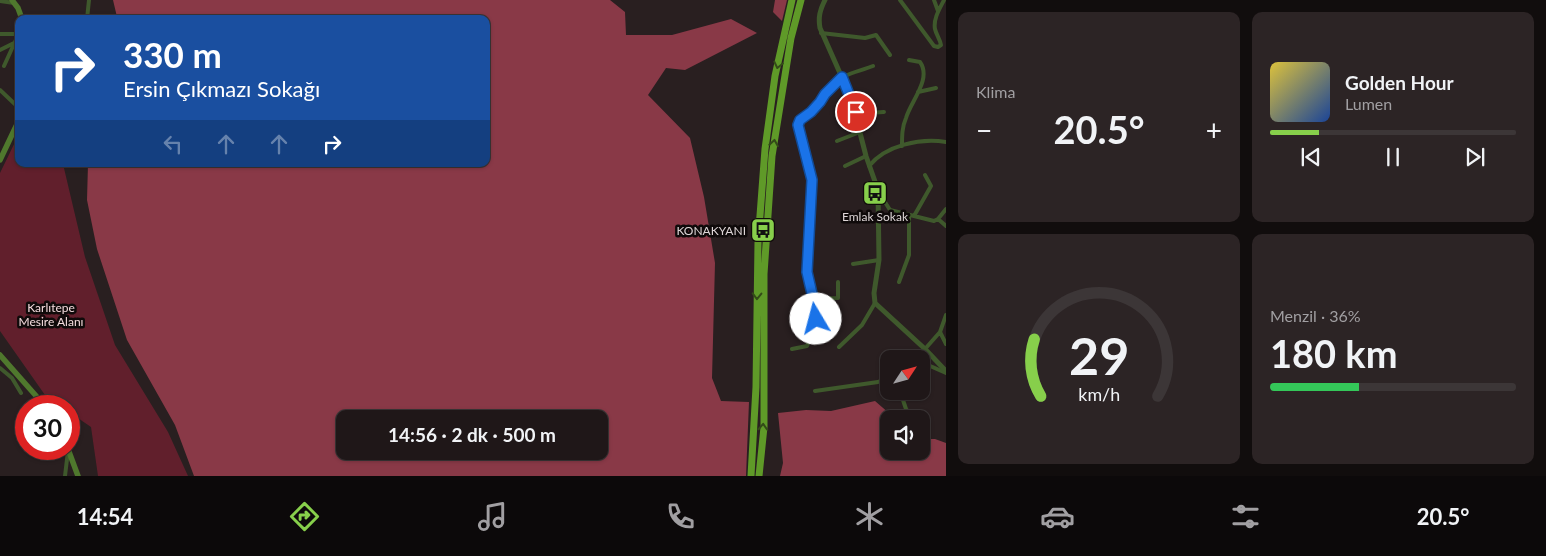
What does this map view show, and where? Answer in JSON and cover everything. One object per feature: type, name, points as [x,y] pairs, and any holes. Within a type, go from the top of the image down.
[{"type":"highway","points":[[751,476],[756,387],[758,242],[765,149],[775,76],[792,0]]},
{"type":"highway","points":[[759,476],[764,427],[764,274],[772,156],[789,46],[801,0]]},
{"type":"main road","points":[[13,2],[20,15]]},
{"type":"main road","points":[[0,160],[15,128]]},
{"type":"main road","points":[[1,359],[35,395]]},
{"type":"main road","points":[[72,460],[78,476]]},
{"type":"street","points":[[87,15],[89,0]]},
{"type":"street","points":[[825,0],[820,10],[821,33],[851,98],[866,156],[878,190],[890,210],[909,216],[931,221],[938,219],[946,209]]},
{"type":"street","points":[[900,0],[934,46],[938,47],[941,45],[935,28],[938,11],[944,0]]},
{"type":"street","points":[[934,0],[938,11]]},
{"type":"street","points":[[0,1],[13,2]]},
{"type":"street","points":[[821,33],[865,38],[876,35],[890,55]]},
{"type":"street","points":[[0,34],[15,34]]},
{"type":"street","points":[[0,50],[14,43]]},
{"type":"street","points":[[4,66],[14,43]]},
{"type":"street","points":[[902,146],[902,133],[906,118],[923,80],[924,68],[920,62],[909,60]]},
{"type":"street","points":[[792,349],[807,346],[814,331],[816,319],[807,272],[812,180],[798,125],[800,120],[811,112],[842,77],[873,66]]},
{"type":"street","points":[[918,92],[936,88]]},
{"type":"street","points":[[0,90],[15,104]]},
{"type":"street","points":[[857,117],[868,113],[884,112]]},
{"type":"street","points":[[837,141],[860,132]]},
{"type":"street","points":[[869,166],[883,153],[902,146],[934,140],[946,142]]},
{"type":"street","points":[[845,166],[866,156]]},
{"type":"street","points":[[914,216],[931,186],[925,175]]},
{"type":"street","points":[[878,190],[879,260],[874,292],[876,303],[925,349],[946,372]]},
{"type":"street","points":[[899,282],[909,255],[909,216]]},
{"type":"street","points":[[938,219],[946,226]]},
{"type":"street","points":[[853,264],[879,260]]},
{"type":"street","points":[[813,298],[838,298],[838,282]]},
{"type":"street","points":[[839,347],[862,325],[876,303]]},
{"type":"street","points":[[925,349],[940,332],[946,315]]},
{"type":"street","points":[[940,332],[946,344]]},
{"type":"street","points":[[930,366],[946,372]]},
{"type":"street","points":[[0,368],[12,378],[21,393]]},
{"type":"street","points":[[815,392],[880,381]]},
{"type":"street","points":[[65,476],[67,460]]},
{"type":"green space","name":"Karlıtepe Mesire Alanı","points":[[15,142],[15,167],[64,167],[85,257],[115,345],[168,432],[188,476],[98,476],[91,427],[80,420],[80,395],[45,395],[0,331],[0,173]]},
{"type":"shaded area","points":[[113,0],[610,0],[625,12],[626,35],[672,35],[731,19],[757,33],[685,70],[666,68],[648,95],[690,138],[704,197],[715,263],[712,378],[721,401],[749,402],[746,476],[194,476],[175,425],[127,340],[97,249],[87,200],[88,167],[490,167],[490,15],[117,15]]},
{"type":"shaded area","points":[[775,0],[787,0],[782,21],[773,12]]},
{"type":"shaded area","points":[[875,401],[885,410],[880,410],[880,460],[930,460],[930,439],[935,439],[946,443],[946,476],[780,476],[783,463],[778,413],[806,410],[831,411]]},
{"type":"place","name":"Emlak Sokak","points":[[875,193]]},
{"type":"place","name":"KONAKYANI","points":[[763,230]]},
{"type":"route","points":[[816,319],[807,272],[812,180],[798,125],[800,120],[811,112],[842,77],[856,112]]}]
